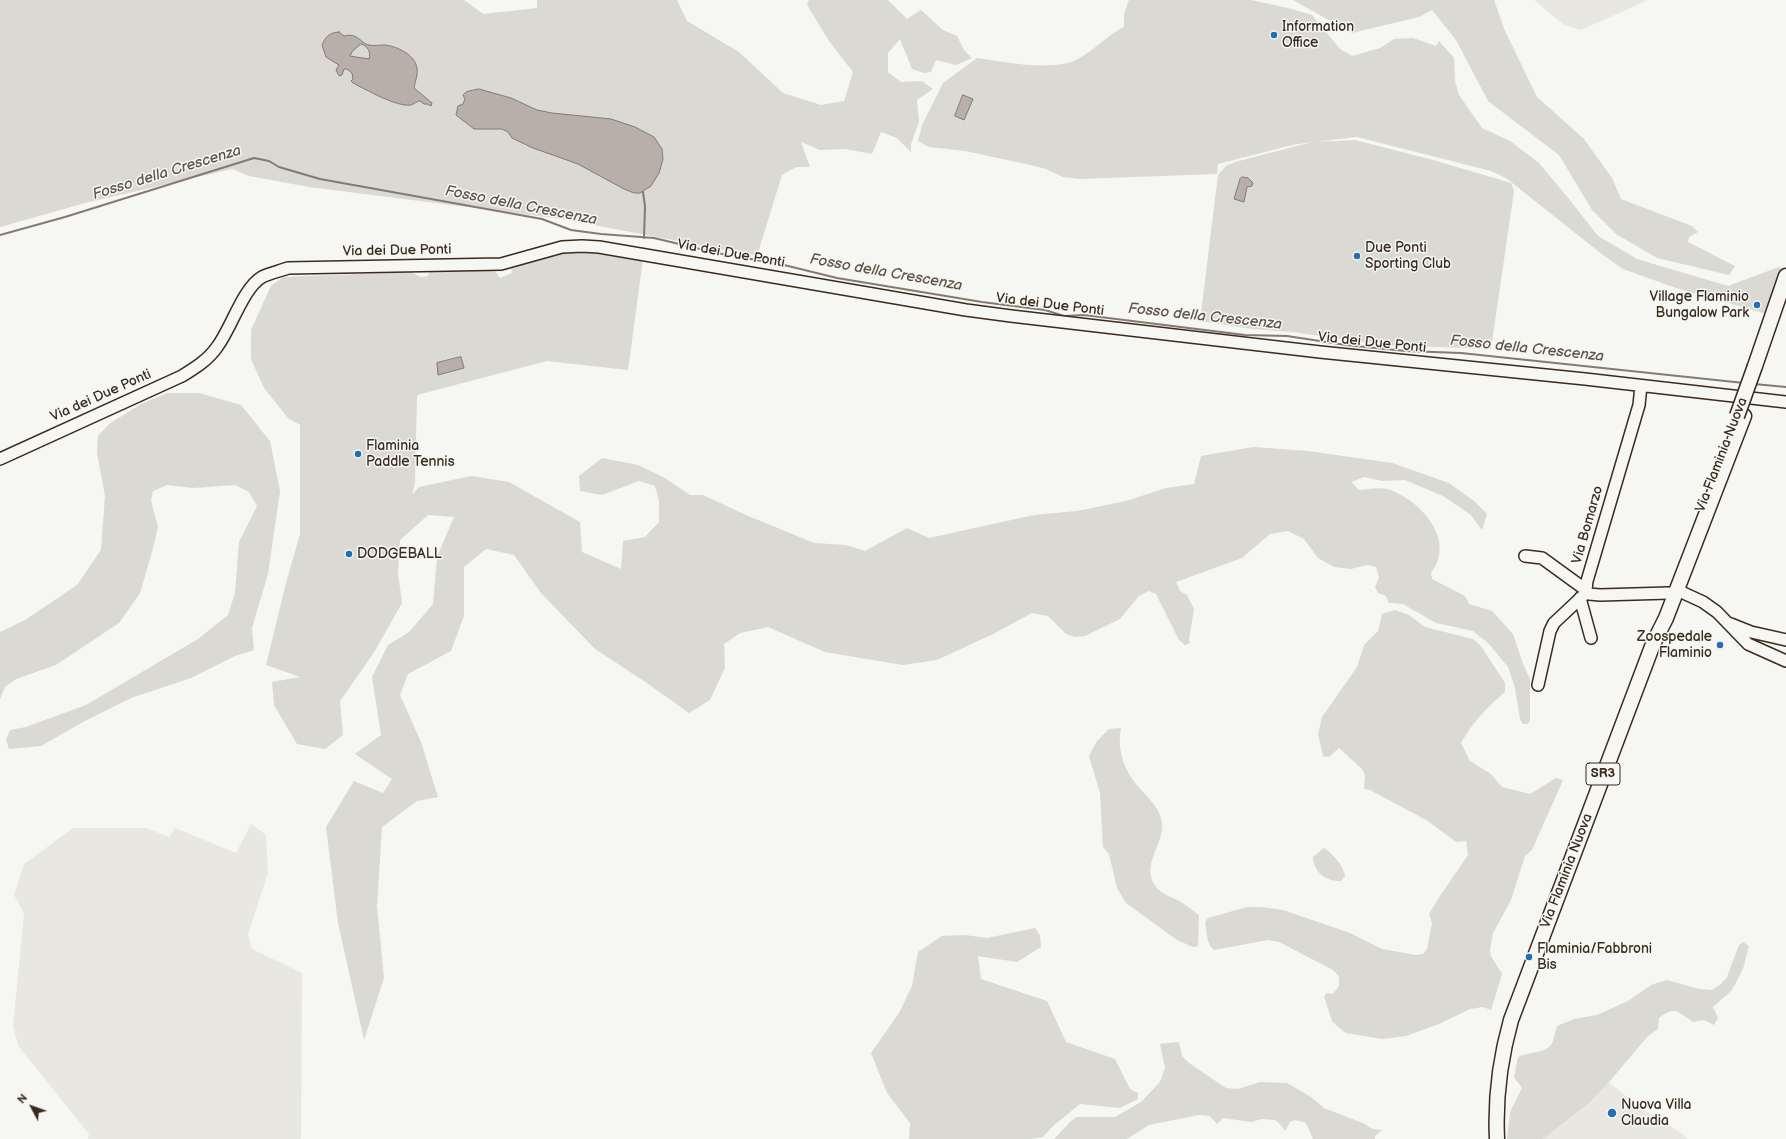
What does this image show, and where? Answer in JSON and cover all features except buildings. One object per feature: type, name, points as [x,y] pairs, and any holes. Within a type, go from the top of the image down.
[{"type":"main road","name":"Via Flaminia Nuova","points":[[1759,367],[1786,276]]},
{"type":"main road","name":"Via Flaminia Nuova","points":[[1497,1139],[1496,1116],[1500,1070],[1511,1020],[1657,633],[1659,622],[1673,591],[1786,300]]},
{"type":"street","name":"Via dei Due Ponti","points":[[0,459],[182,376],[201,364],[218,347],[251,287],[261,278],[273,273],[288,268],[501,264],[571,246],[599,247],[959,309],[1011,316],[1320,352],[1786,402]]},
{"type":"street","points":[[1622,384],[1639,405]]},
{"type":"street","name":"Via Bomarzo","points":[[1584,593],[1639,405],[1641,386]]},
{"type":"street","points":[[1525,556],[1542,558],[1584,593],[1600,595],[1673,591],[1703,602],[1729,623],[1748,644],[1786,661]]},
{"type":"street","points":[[1584,593],[1591,638]]},
{"type":"street","points":[[1538,685],[1550,630],[1554,623],[1584,593]]},
{"type":"street","points":[[1729,623],[1751,632],[1786,638]]},
{"type":"shaded area","points":[[0,0],[464,0],[483,14],[537,8],[537,0],[677,0],[687,21],[739,52],[783,93],[821,105],[844,101],[853,72],[829,41],[807,5],[809,0],[888,0],[907,19],[921,10],[943,30],[957,36],[964,50],[972,58],[956,65],[936,60],[931,72],[924,73],[912,69],[900,39],[888,53],[888,72],[901,82],[922,81],[933,89],[917,100],[919,122],[911,144],[911,152],[897,138],[881,132],[872,154],[845,149],[820,150],[801,142],[810,167],[796,167],[782,175],[757,256],[562,219],[309,187],[249,176],[232,169],[85,203],[0,227]]},
{"type":"shaded area","points":[[1129,0],[1251,0],[1288,8],[1312,15],[1340,49],[1352,56],[1380,48],[1394,39],[1413,38],[1436,46],[1439,41],[1454,58],[1455,81],[1459,95],[1482,128],[1510,141],[1539,163],[1598,236],[1637,259],[1728,286],[1779,267],[1781,268],[1767,314],[1676,288],[1623,269],[1603,255],[1506,178],[1491,171],[1357,137],[1314,142],[1355,140],[1433,160],[1511,183],[1514,191],[1491,349],[1383,345],[1200,321],[1218,175],[1226,166],[1235,162],[1312,142],[1292,145],[1218,164],[1217,174],[1078,179],[1063,177],[1046,169],[1031,165],[965,151],[929,147],[918,141],[922,125],[943,83],[977,58],[1029,65],[1056,65],[1068,63],[1078,59],[1124,27],[1124,14]]},
{"type":"shaded area","points":[[1293,0],[1494,0],[1505,31],[1537,97],[1584,139],[1612,178],[1621,199],[1692,226],[1698,232],[1689,237],[1688,242],[1735,266],[1729,275],[1657,258],[1616,234],[1592,210],[1559,155],[1488,101],[1456,40],[1432,10],[1419,17],[1352,33]]},
{"type":"shaded area","points":[[1534,0],[1648,0],[1581,30],[1564,25]]},
{"type":"shaded area","points":[[339,32],[344,36],[349,35],[356,37],[369,45],[384,45],[400,49],[405,52],[416,64],[417,76],[414,88],[432,103],[431,106],[420,101],[411,105],[405,105],[390,101],[353,83],[351,81],[353,79],[352,73],[347,69],[344,69],[342,75],[339,76],[336,70],[339,65],[326,57],[322,45],[330,34]],"holes":[[[361,44],[368,50],[370,54],[369,59],[350,56],[352,52]]]},
{"type":"shaded area","points":[[479,89],[511,98],[537,110],[611,119],[635,127],[654,137],[662,149],[663,159],[659,173],[651,186],[640,193],[634,193],[578,164],[533,148],[512,138],[508,132],[502,129],[474,129],[456,115],[458,106],[463,104],[465,99],[463,95],[466,92]]},
{"type":"shaded area","points":[[963,95],[973,99],[964,120],[955,116]]},
{"type":"shaded area","points":[[1242,177],[1248,178],[1253,183],[1252,186],[1247,187],[1244,202],[1234,199]]},
{"type":"shaded area","points":[[582,250],[643,259],[628,370],[547,361],[417,395],[415,483],[412,495],[419,487],[471,476],[509,482],[580,522],[582,552],[621,569],[623,541],[645,537],[659,522],[659,501],[655,486],[639,481],[602,495],[580,491],[579,476],[602,458],[638,465],[665,478],[690,495],[703,495],[746,515],[814,543],[846,545],[865,551],[907,528],[929,538],[1034,515],[1077,511],[1126,501],[1166,488],[1194,484],[1201,456],[1253,447],[1308,451],[1392,463],[1449,483],[1474,501],[1487,514],[1482,530],[1471,515],[1443,496],[1405,480],[1383,481],[1364,477],[1351,482],[1359,490],[1384,488],[1399,494],[1422,511],[1431,522],[1437,535],[1440,547],[1438,560],[1431,573],[1432,579],[1465,596],[1469,604],[1492,611],[1513,634],[1523,664],[1530,679],[1530,721],[1527,724],[1523,724],[1520,719],[1515,688],[1508,667],[1489,644],[1473,631],[1436,623],[1403,604],[1389,603],[1386,596],[1378,593],[1375,587],[1379,577],[1376,567],[1367,565],[1351,569],[1334,567],[1318,558],[1304,539],[1288,531],[1270,534],[1242,558],[1176,582],[1180,591],[1187,595],[1194,609],[1189,639],[1190,643],[1185,645],[1179,640],[1156,594],[1149,591],[1139,596],[1120,619],[1085,636],[1075,637],[1066,634],[1048,616],[1032,613],[993,634],[937,660],[903,665],[825,652],[768,627],[740,633],[724,644],[725,668],[710,700],[689,713],[595,649],[541,593],[514,555],[486,549],[464,567],[464,616],[451,651],[408,674],[400,695],[421,742],[438,797],[417,801],[382,827],[377,906],[384,978],[364,1040],[338,923],[326,827],[354,781],[383,793],[392,779],[355,754],[381,735],[372,677],[388,645],[409,632],[433,604],[437,557],[454,517],[428,515],[400,540],[398,573],[402,603],[373,654],[340,701],[343,735],[325,749],[297,744],[274,705],[272,682],[300,677],[266,665],[286,583],[300,534],[300,425],[288,418],[264,388],[251,359],[251,330],[271,286],[283,277],[411,272],[421,277],[428,276],[431,269],[492,267],[500,278],[512,273],[511,268],[565,251]]},
{"type":"shaded area","points":[[461,357],[464,368],[438,375],[437,363]]},
{"type":"shaded area","points":[[167,393],[199,393],[241,405],[270,441],[280,491],[268,574],[252,628],[254,650],[235,656],[191,678],[131,698],[83,722],[41,746],[9,749],[6,740],[10,730],[26,727],[86,705],[198,639],[228,615],[235,593],[239,542],[257,506],[249,492],[235,485],[193,488],[167,485],[153,491],[151,501],[158,527],[152,552],[140,593],[119,623],[56,665],[16,679],[5,687],[0,699],[0,632],[25,620],[77,585],[101,550],[105,496],[97,453],[98,436],[109,424],[141,404]]},
{"type":"shaded area","points":[[1395,610],[1409,615],[1425,627],[1473,639],[1481,646],[1505,683],[1505,692],[1480,716],[1461,743],[1470,761],[1491,774],[1502,787],[1530,794],[1556,778],[1563,780],[1532,850],[1525,856],[1511,900],[1493,933],[1490,950],[1491,956],[1502,974],[1491,1010],[1483,1007],[1470,1009],[1439,1024],[1406,1036],[1382,1039],[1346,1033],[1332,1021],[1324,996],[1327,993],[1333,994],[1339,986],[1339,976],[1333,970],[1279,942],[1268,940],[1214,950],[1208,941],[1205,922],[1208,918],[1247,907],[1262,907],[1283,910],[1350,933],[1382,949],[1416,955],[1423,954],[1427,949],[1432,923],[1429,914],[1468,855],[1466,841],[1456,842],[1428,821],[1370,790],[1364,789],[1365,775],[1362,769],[1339,748],[1329,757],[1323,756],[1318,734],[1322,717],[1357,667],[1364,645],[1378,631],[1382,614]]},
{"type":"shaded area","points":[[1121,728],[1120,743],[1122,758],[1128,772],[1132,779],[1156,807],[1161,817],[1162,831],[1151,863],[1150,871],[1152,879],[1156,887],[1166,895],[1183,903],[1199,915],[1198,946],[1193,947],[1177,940],[1126,903],[1117,888],[1109,854],[1103,847],[1100,793],[1089,756],[1097,741],[1109,729]]},
{"type":"shaded area","points":[[251,824],[266,835],[268,873],[248,934],[252,949],[302,973],[301,1139],[88,1139],[89,1134],[19,1047],[13,1027],[24,913],[14,895],[24,864],[73,828],[146,828],[169,837],[175,828],[236,853]]},
{"type":"shaded area","points":[[1324,848],[1334,856],[1340,864],[1345,876],[1341,881],[1326,878],[1315,867],[1313,857]]},
{"type":"shaded area","points":[[1035,928],[1040,935],[1041,947],[1017,962],[978,956],[981,979],[1047,1001],[1066,1042],[1115,1059],[1130,1089],[1138,1093],[1138,1099],[1120,1108],[1080,1104],[1053,1126],[1043,1137],[1031,1139],[909,1139],[910,1123],[887,1093],[871,1053],[899,1013],[912,986],[918,952],[942,936],[965,935],[987,938]]},
{"type":"shaded area","points":[[1743,942],[1749,946],[1743,969],[1732,990],[1713,1007],[1718,1018],[1714,1025],[1704,1020],[1693,1022],[1676,1011],[1664,1014],[1659,1018],[1658,1029],[1648,1036],[1589,1103],[1543,1139],[1507,1139],[1510,1112],[1522,1088],[1514,1077],[1517,1060],[1520,1056],[1547,1049],[1551,1044],[1557,1026],[1574,1019],[1597,1015],[1628,1001],[1651,985],[1667,980],[1699,989],[1712,990],[1721,984],[1727,977],[1739,945]]},
{"type":"shaded area","points":[[1179,1042],[1182,1056],[1189,1063],[1226,1088],[1238,1089],[1260,1082],[1287,1083],[1311,1097],[1324,1108],[1365,1124],[1372,1129],[1382,1130],[1375,1136],[1375,1139],[1313,1139],[1306,1123],[1295,1120],[1290,1122],[1285,1131],[1275,1120],[1262,1119],[1251,1122],[1223,1118],[1217,1124],[1210,1116],[1199,1115],[1149,1125],[1127,1139],[1054,1139],[1071,1121],[1077,1117],[1115,1117],[1141,1102],[1160,1082],[1165,1068],[1160,1044]]},
{"type":"shaded area","name":"Nuova Villa Claudia","points":[[1609,1082],[1639,1107],[1680,1132],[1688,1139],[1543,1139],[1589,1103]]},
{"type":"waterway","name":"Fosso della Crescenza","points":[[0,235],[65,217],[254,158],[269,161],[279,167],[320,179],[542,219],[571,230],[654,238],[717,253],[784,265],[837,278],[982,302],[1045,310],[1064,316],[1084,315],[1245,335],[1287,336],[1346,345],[1406,351],[1461,353],[1744,383]]},
{"type":"waterway","points":[[643,192],[645,206],[644,238]]},
{"type":"waterway","name":"Fosso della Crescenza","points":[[1754,384],[1786,387]]},
{"type":"place","name":"Information Office","points":[[1274,35]]},
{"type":"place","name":"Due Ponti Sporting Club","points":[[1357,256]]},
{"type":"place","name":"Village Flaminio Bungalow Park","points":[[1757,305]]},
{"type":"place","name":"Flaminia Paddle Tennis","points":[[358,454]]},
{"type":"place","name":"DODGEBALL","points":[[349,554]]},
{"type":"place","name":"Zoospedale Flaminio","points":[[1720,645]]},
{"type":"place","name":"Flaminia/Fabbroni Bis","points":[[1529,957]]},
{"type":"place","name":"Nuova Villa Claudia","points":[[1612,1113]]}]
